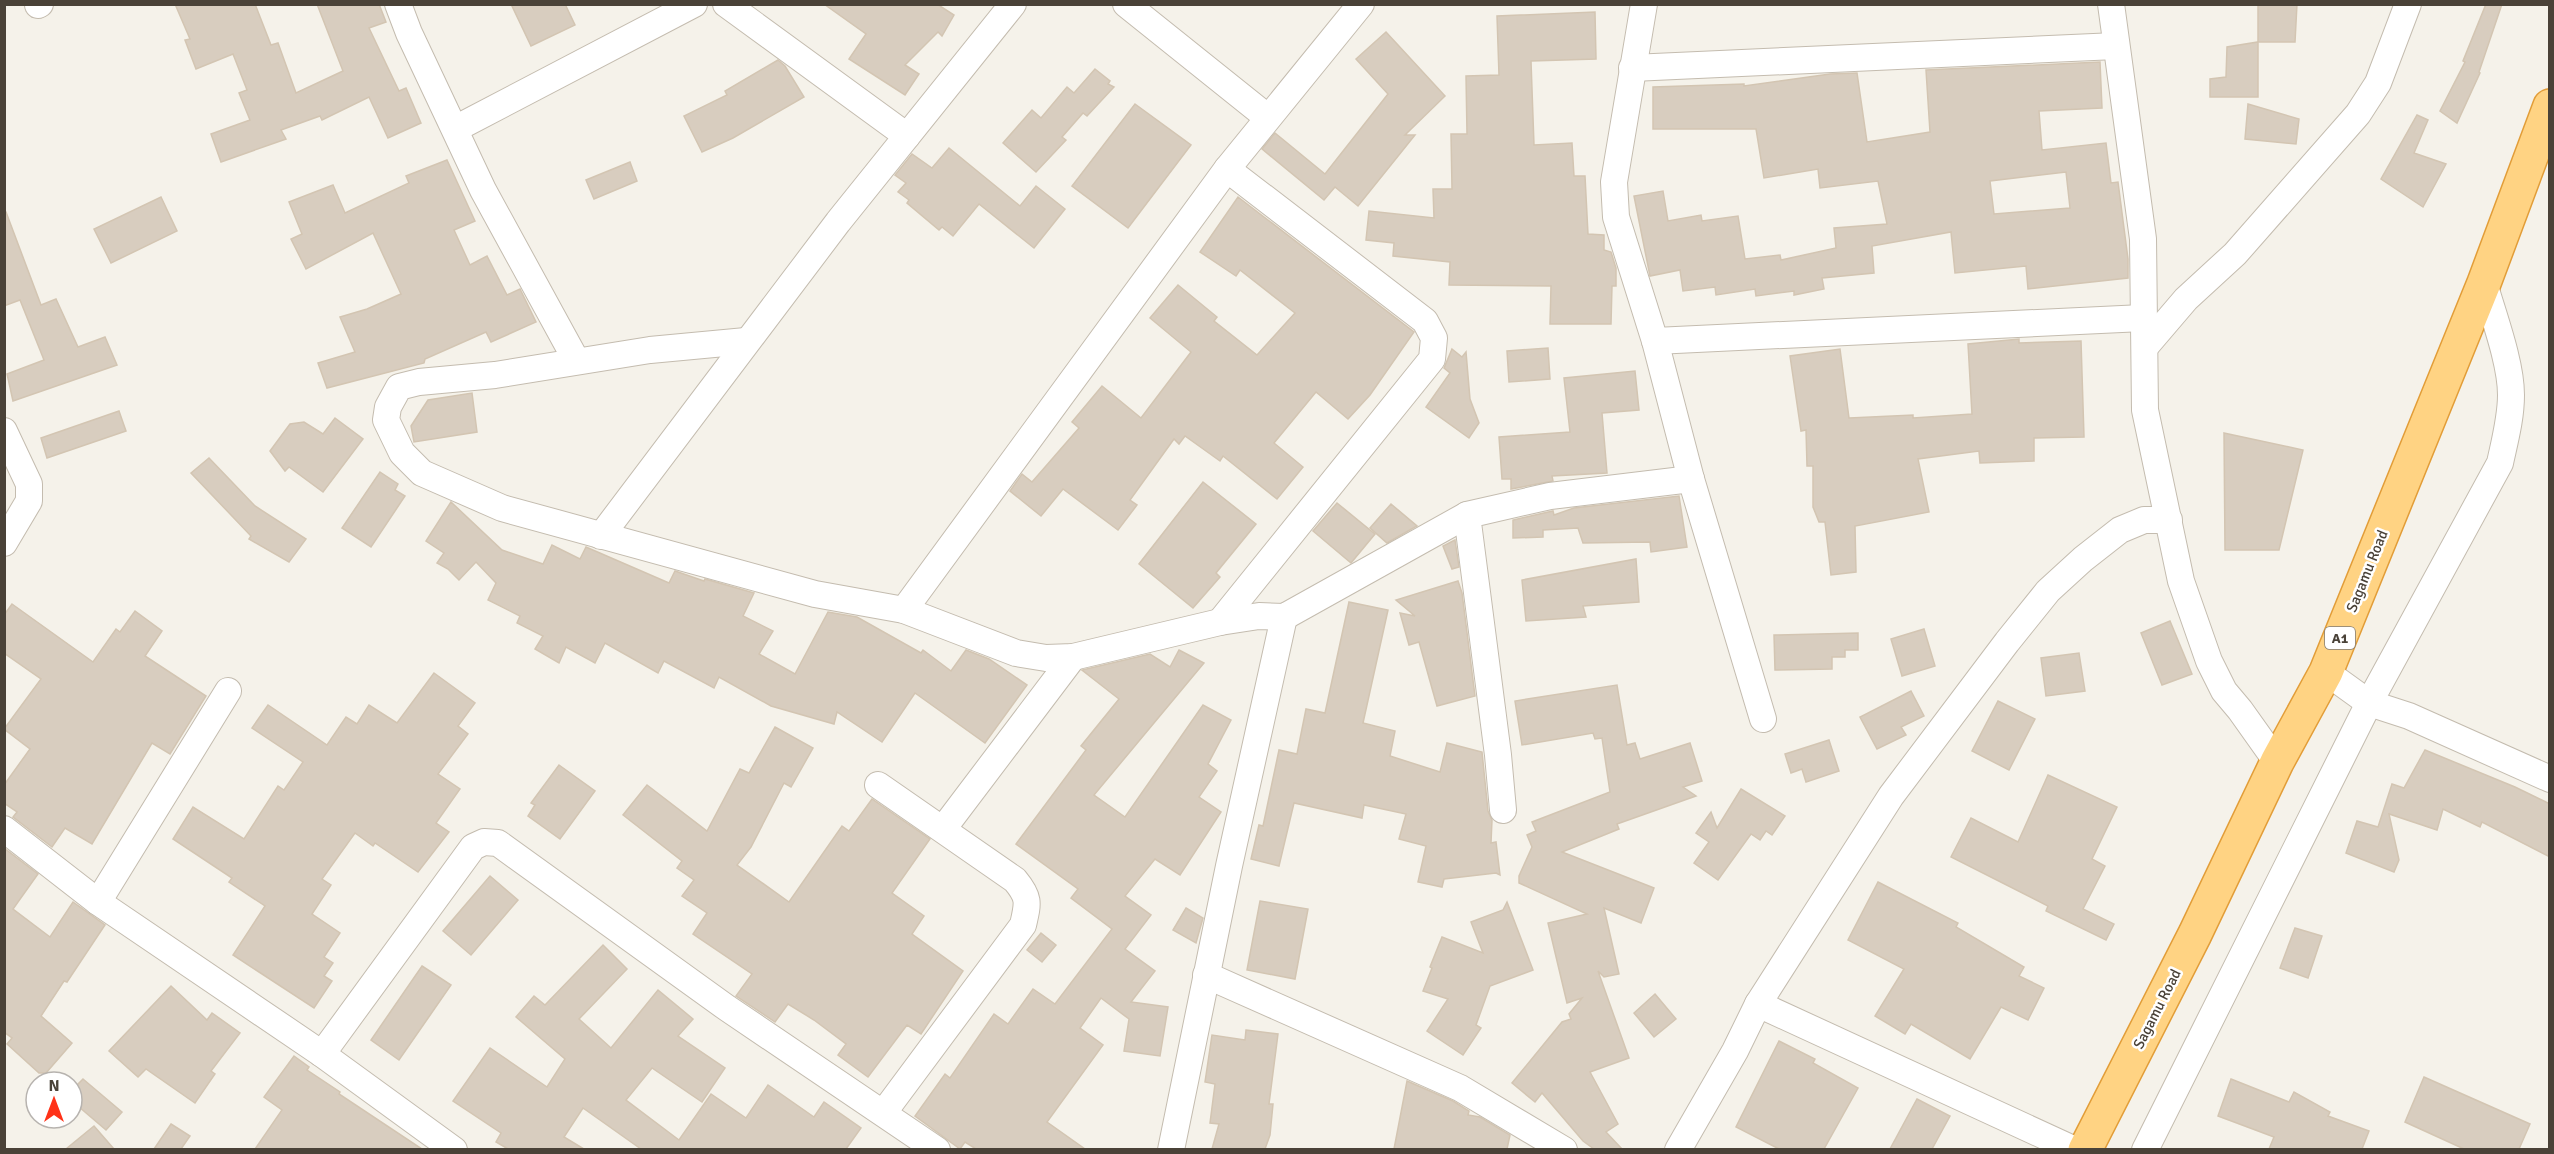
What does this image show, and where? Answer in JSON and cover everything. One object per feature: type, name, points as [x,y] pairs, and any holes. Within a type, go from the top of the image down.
[{"type":"highway","name":"Sagamu Road","points":[[2085,1149],[2190,945],[2277,762],[2326,672],[2548,120]]},
{"type":"street","points":[[398,4],[409,33],[483,190],[576,360]]},
{"type":"street","points":[[455,129],[694,4]]},
{"type":"street","points":[[726,4],[906,136]]},
{"type":"street","points":[[601,536],[746,341],[906,136],[1013,4]]},
{"type":"street","points":[[1126,4],[1267,117]]},
{"type":"street","points":[[904,610],[1227,169],[1361,4]]},
{"type":"street","points":[[1644,4],[1614,182],[1616,217],[1655,341],[1691,479],[1763,719]]},
{"type":"street","points":[[2111,4],[2143,238],[2145,410],[2181,581],[2209,661],[2224,691],[2277,762]]},
{"type":"street","points":[[2145,347],[2186,299],[2235,254],[2358,114],[2378,83],[2408,4]]},
{"type":"street","points":[[1632,68],[2116,46]]},
{"type":"street","points":[[1220,622],[1432,358],[1434,338],[1425,321],[1227,169]]},
{"type":"street","points":[[2145,1149],[2369,703],[2500,463],[2509,423],[2511,393],[2504,356],[2484,283]]},
{"type":"street","points":[[1655,341],[2143,318]]},
{"type":"street","points":[[746,341],[650,350],[576,360],[495,375],[419,382],[399,387],[388,407],[386,420],[402,453],[422,473],[502,508],[815,594],[904,610],[1016,653],[1046,658],[1073,657],[1220,622],[1259,616],[1284,617],[1467,515],[1550,496],[1691,479]]},
{"type":"street","points":[[4,431],[29,484],[29,501],[4,543]]},
{"type":"street","points":[[1467,515],[1503,810]]},
{"type":"street","points":[[1678,1149],[1735,1051],[1758,1004],[1891,796],[2007,642],[2048,591],[2120,530],[2144,520],[2169,520]]},
{"type":"street","points":[[1171,1149],[1206,975],[1284,617]]},
{"type":"street","points":[[943,829],[1073,657]]},
{"type":"street","points":[[2326,672],[2369,703],[2409,716],[2550,779]]},
{"type":"street","points":[[98,902],[228,691]]},
{"type":"street","points":[[878,785],[1015,880],[1025,893],[1026,909],[1023,925],[884,1112]]},
{"type":"street","points":[[4,829],[98,902],[322,1054],[454,1149]]},
{"type":"street","points":[[322,1054],[473,848],[484,842],[498,843],[708,995],[937,1149]]},
{"type":"street","points":[[1206,975],[1460,1088],[1564,1149]]},
{"type":"street","points":[[1758,1004],[2075,1149]]},
{"type":"building","points":[[175,4],[255,4],[271,45],[278,43],[296,93],[343,71],[317,4],[379,4],[386,22],[369,28],[399,91],[406,88],[421,123],[388,138],[369,97],[322,120],[320,116],[281,130],[286,139],[221,162],[211,134],[250,120],[239,93],[247,90],[233,54],[196,69],[185,40],[190,39]]},
{"type":"building","points":[[511,4],[565,4],[575,25],[531,46]]},
{"type":"building","points":[[824,4],[937,4],[954,15],[942,36],[938,32],[905,65],[919,74],[905,95],[849,59],[866,34]]},
{"type":"building","points":[[2258,4],[2297,4],[2295,42],[2258,42]]},
{"type":"building","points":[[2486,4],[2502,4],[2480,73],[2457,123],[2440,111],[2465,62],[2463,61]]},
{"type":"building","points":[[1595,12],[1596,59],[1531,61],[1534,145],[1572,143],[1574,176],[1585,176],[1588,234],[1604,235],[1604,250],[1611,252],[1616,268],[1616,286],[1612,286],[1611,324],[1550,324],[1551,286],[1449,285],[1450,262],[1393,256],[1394,243],[1366,240],[1369,211],[1434,218],[1433,189],[1452,189],[1451,134],[1467,134],[1466,76],[1499,75],[1497,16]]},
{"type":"building","points":[[1386,32],[1445,96],[1405,135],[1415,135],[1358,206],[1335,187],[1324,200],[1262,149],[1275,133],[1325,174],[1388,94],[1356,59]]},
{"type":"building","points":[[2258,42],[2258,97],[2210,97],[2210,79],[2226,77],[2227,47]]},
{"type":"building","points":[[778,60],[785,66],[804,97],[733,138],[702,152],[684,116],[727,95],[725,91]]},
{"type":"building","points":[[2100,62],[2102,108],[2039,111],[2042,150],[2106,143],[2111,183],[2118,182],[2128,259],[2128,278],[2028,289],[2026,266],[1955,273],[1951,232],[1872,246],[1874,273],[1822,278],[1824,289],[1794,295],[1794,291],[1756,296],[1755,289],[1716,295],[1715,287],[1683,291],[1680,270],[1650,276],[1634,196],[1663,191],[1668,221],[1701,215],[1702,221],[1738,216],[1745,259],[1780,255],[1781,260],[1836,248],[1834,228],[1887,224],[1878,181],[1820,188],[1818,169],[1764,178],[1756,129],[1653,129],[1653,87],[1744,84],[1744,86],[1830,74],[1857,73],[1867,142],[1930,132],[1926,70]],"holes":[[[2066,172],[2070,208],[1994,214],[1990,181]]]},
{"type":"building","points":[[1095,69],[1110,81],[1108,84],[1114,87],[1087,116],[1083,113],[1062,137],[1066,140],[1036,172],[1003,143],[1032,110],[1041,118],[1067,87],[1074,93]]},
{"type":"building","points":[[1135,104],[1191,145],[1128,228],[1072,186]]},
{"type":"building","points":[[2248,104],[2299,119],[2296,144],[2245,139]]},
{"type":"building","points":[[2417,115],[2428,120],[2414,153],[2446,164],[2423,207],[2381,179]]},
{"type":"building","points":[[949,148],[1020,206],[1036,186],[1065,209],[1034,248],[979,204],[953,236],[942,227],[939,230],[907,203],[909,200],[898,192],[906,183],[895,175],[912,154],[932,168]]},
{"type":"building","points":[[447,160],[475,221],[454,230],[470,265],[487,256],[507,295],[520,289],[536,322],[491,342],[486,332],[425,359],[424,363],[327,388],[318,363],[355,352],[340,317],[367,309],[401,294],[373,233],[306,269],[291,239],[302,234],[289,202],[333,185],[345,213],[409,183],[406,176]]},
{"type":"building","points":[[630,162],[637,181],[594,199],[586,180]]},
{"type":"building","points":[[161,197],[177,231],[111,263],[94,229]]},
{"type":"building","points":[[1238,197],[1414,332],[1370,395],[1348,419],[1316,392],[1274,443],[1303,467],[1277,499],[1223,456],[1220,461],[1185,436],[1179,444],[1174,439],[1130,500],[1137,505],[1118,530],[1063,489],[1041,516],[1010,491],[1022,474],[1032,482],[1079,428],[1072,422],[1102,386],[1141,418],[1191,352],[1150,318],[1178,285],[1217,317],[1214,321],[1257,355],[1295,313],[1240,270],[1236,276],[1200,252]]},
{"type":"building","points":[[4,212],[6,212],[41,305],[56,299],[78,347],[105,337],[117,365],[13,401],[7,374],[44,360],[20,300],[4,306]]},
{"type":"building","points":[[2019,339],[2019,343],[2081,341],[2084,437],[2034,438],[2034,461],[1980,463],[1979,451],[1918,459],[1929,512],[1855,526],[1856,572],[1831,575],[1825,522],[1819,522],[1813,507],[1813,466],[1807,466],[1806,430],[1801,431],[1790,356],[1840,349],[1849,418],[1913,415],[1913,418],[1972,414],[1968,344]]},
{"type":"building","points":[[1548,348],[1550,379],[1509,382],[1507,351]]},
{"type":"building","points":[[1452,349],[1462,357],[1466,352],[1470,399],[1479,423],[1469,438],[1426,407],[1450,373],[1444,368]]},
{"type":"building","points":[[1635,371],[1639,410],[1602,413],[1607,473],[1552,476],[1553,481],[1511,489],[1511,479],[1502,479],[1499,437],[1570,432],[1564,378]]},
{"type":"building","points":[[472,393],[477,432],[414,442],[411,426],[428,400]]},
{"type":"building","points":[[119,411],[126,431],[47,458],[41,438]]},
{"type":"building","points":[[335,418],[363,439],[323,492],[289,467],[285,471],[270,451],[290,424],[304,422],[323,434]]},
{"type":"building","points":[[2224,433],[2303,450],[2279,550],[2225,550]]},
{"type":"building","points":[[209,458],[255,506],[306,539],[289,562],[249,539],[251,536],[191,473]]},
{"type":"building","points":[[380,472],[398,484],[395,490],[405,496],[371,547],[342,528]]},
{"type":"building","points":[[1203,482],[1256,524],[1216,573],[1220,577],[1193,608],[1139,564]]},
{"type":"building","points":[[1679,496],[1687,547],[1651,552],[1650,542],[1583,543],[1578,528],[1543,530],[1543,537],[1513,538],[1513,520],[1553,511],[1554,515],[1574,508]]},
{"type":"building","points":[[451,502],[502,550],[543,564],[552,545],[580,559],[586,547],[669,583],[675,571],[704,581],[705,579],[754,593],[743,616],[773,631],[759,654],[795,674],[828,612],[857,617],[921,653],[923,650],[951,671],[966,650],[989,659],[1027,685],[985,743],[915,693],[882,742],[837,712],[834,724],[771,706],[719,677],[714,688],[664,661],[658,673],[605,643],[595,663],[566,647],[559,663],[535,649],[543,636],[517,623],[520,616],[488,600],[496,583],[476,562],[459,580],[448,569],[437,563],[444,553],[426,541]]},
{"type":"building","points":[[1337,503],[1375,534],[1351,563],[1313,531]]},
{"type":"building","points":[[1391,504],[1417,526],[1387,543],[1370,528]]},
{"type":"building","points":[[1455,540],[1459,567],[1452,569],[1443,546]]},
{"type":"building","points":[[1636,559],[1639,602],[1583,606],[1586,617],[1526,621],[1522,580]]},
{"type":"building","points":[[1458,581],[1462,593],[1475,696],[1437,706],[1419,642],[1409,645],[1400,613],[1415,616],[1396,600]]},
{"type":"building","points":[[1349,602],[1388,610],[1363,723],[1395,731],[1390,756],[1440,772],[1447,743],[1482,752],[1488,811],[1492,820],[1491,843],[1496,842],[1500,875],[1496,873],[1444,879],[1442,887],[1418,882],[1426,846],[1399,839],[1406,814],[1364,805],[1362,818],[1294,803],[1279,866],[1251,859],[1259,825],[1263,826],[1279,750],[1297,754],[1306,709],[1325,713]]},
{"type":"building","points":[[12,604],[93,662],[116,629],[120,632],[135,611],[162,631],[145,656],[206,696],[170,754],[152,743],[92,844],[65,828],[52,847],[13,817],[17,812],[4,803],[4,785],[30,749],[4,729],[41,679],[4,653],[4,615]]},
{"type":"building","points":[[2170,621],[2192,674],[2162,685],[2141,633]]},
{"type":"building","points":[[1924,629],[1935,666],[1902,676],[1891,639]]},
{"type":"building","points":[[1858,633],[1858,650],[1845,650],[1845,657],[1832,657],[1832,669],[1775,670],[1774,635]]},
{"type":"building","points":[[1179,650],[1204,663],[1094,795],[1125,817],[1203,705],[1231,720],[1208,764],[1217,771],[1199,797],[1221,812],[1180,875],[1155,859],[1125,896],[1151,915],[1125,949],[1155,971],[1131,1002],[1168,1007],[1160,1056],[1124,1051],[1129,1019],[1101,998],[1080,1028],[1103,1045],[1047,1122],[1085,1149],[976,1149],[965,1142],[960,1149],[915,1116],[945,1074],[950,1078],[994,1014],[1008,1024],[1033,989],[1055,1004],[1112,929],[1071,898],[1078,889],[1016,844],[1086,750],[1081,746],[1119,699],[1082,670],[1150,654],[1170,667]]},
{"type":"building","points":[[2079,653],[2085,691],[2046,696],[2041,658]]},
{"type":"building","points":[[434,673],[475,703],[458,726],[468,734],[438,774],[460,789],[436,823],[449,832],[418,872],[375,843],[373,846],[355,833],[322,879],[331,885],[312,914],[340,933],[324,957],[333,963],[324,976],[332,981],[314,1008],[233,955],[265,906],[229,882],[232,878],[173,839],[193,807],[244,839],[278,786],[284,790],[303,762],[252,728],[268,705],[327,745],[346,717],[357,724],[369,705],[397,723]]},
{"type":"building","points":[[1617,685],[1627,745],[1635,743],[1640,759],[1690,743],[1702,781],[1683,787],[1696,796],[1617,824],[1619,829],[1562,852],[1654,888],[1641,923],[1604,908],[1619,974],[1604,977],[1598,971],[1629,1058],[1590,1072],[1618,1124],[1606,1132],[1622,1149],[1594,1149],[1583,1141],[1542,1093],[1535,1102],[1512,1083],[1562,1022],[1571,1019],[1569,1014],[1582,998],[1567,1003],[1548,923],[1587,914],[1519,883],[1519,876],[1532,847],[1527,835],[1536,831],[1532,822],[1610,792],[1602,738],[1595,739],[1593,733],[1522,745],[1515,701]]},
{"type":"building","points":[[1911,691],[1924,716],[1901,727],[1906,735],[1877,749],[1860,717]]},
{"type":"building","points":[[1998,701],[2035,719],[2009,770],[1972,751]]},
{"type":"building","points":[[775,727],[813,748],[791,787],[784,783],[751,847],[737,865],[789,902],[842,826],[849,831],[872,799],[930,839],[892,893],[924,916],[912,934],[963,971],[921,1034],[907,1025],[868,1077],[838,1055],[846,1044],[788,1004],[775,1022],[736,996],[752,974],[693,934],[707,913],[682,896],[694,880],[677,868],[682,861],[623,815],[647,785],[707,831],[740,769],[749,773]]},
{"type":"building","points":[[1829,740],[1839,771],[1806,782],[1802,769],[1791,773],[1785,754]]},
{"type":"building","points":[[2425,750],[2550,804],[2550,857],[2482,822],[2480,827],[2443,809],[2437,830],[2389,814],[2399,860],[2394,872],[2346,853],[2357,821],[2378,827],[2392,784],[2404,788]]},
{"type":"building","points":[[559,765],[595,791],[560,839],[528,816],[535,805],[531,803]]},
{"type":"building","points":[[2048,775],[2117,807],[2092,859],[2105,866],[2083,909],[2114,924],[2106,940],[2046,911],[2048,906],[1951,857],[1971,818],[2018,842]]},
{"type":"building","points":[[1741,789],[1785,816],[1772,835],[1766,831],[1760,840],[1751,834],[1718,880],[1694,863],[1709,842],[1696,833],[1711,812],[1717,828]]},
{"type":"building","points":[[4,848],[38,874],[13,909],[50,937],[73,902],[105,925],[41,1016],[72,1043],[49,1070],[36,1070],[7,1044],[12,1038],[4,1032]]},
{"type":"building","points":[[490,876],[518,900],[471,955],[443,931]]},
{"type":"building","points":[[1878,882],[1958,923],[1956,927],[2024,967],[2019,976],[2044,988],[2028,1020],[2001,1007],[1970,1059],[1911,1024],[1905,1034],[1875,1016],[1904,969],[1848,940]]},
{"type":"building","points":[[1260,901],[1308,909],[1295,979],[1247,970]]},
{"type":"building","points":[[1507,902],[1533,970],[1490,986],[1476,1025],[1481,1028],[1463,1055],[1427,1031],[1448,999],[1423,991],[1442,937],[1483,953],[1471,922],[1503,910]]},
{"type":"building","points":[[1186,908],[1203,918],[1196,943],[1173,930]]},
{"type":"building","points":[[2295,928],[2322,936],[2308,978],[2280,968]]},
{"type":"building","points":[[1041,933],[1056,945],[1042,962],[1027,950]]},
{"type":"building","points":[[603,945],[627,969],[579,1019],[611,1048],[658,990],[693,1019],[678,1036],[725,1068],[702,1102],[652,1068],[626,1100],[679,1140],[711,1094],[746,1118],[768,1085],[814,1117],[824,1102],[861,1128],[846,1149],[641,1149],[583,1108],[564,1137],[584,1149],[508,1149],[496,1142],[501,1133],[453,1101],[490,1048],[547,1087],[565,1059],[516,1017],[534,996],[545,1005]]},
{"type":"building","points":[[422,966],[451,985],[399,1060],[371,1040]]},
{"type":"building","points":[[171,986],[207,1020],[212,1013],[240,1033],[211,1071],[215,1074],[195,1103],[146,1069],[138,1077],[109,1051]]},
{"type":"building","points":[[1655,994],[1676,1019],[1654,1037],[1634,1013]]},
{"type":"building","points":[[1246,1030],[1278,1034],[1269,1104],[1273,1104],[1270,1135],[1265,1149],[1212,1149],[1219,1124],[1210,1123],[1215,1084],[1205,1082],[1212,1035],[1245,1040]]},
{"type":"building","points":[[1779,1041],[1815,1059],[1813,1063],[1858,1088],[1824,1149],[1779,1149],[1736,1127]]},
{"type":"building","points":[[294,1056],[309,1067],[307,1070],[340,1092],[339,1094],[422,1149],[255,1149],[282,1110],[264,1097]]},
{"type":"building","points":[[2424,1077],[2530,1124],[2519,1149],[2464,1149],[2405,1122]]},
{"type":"building","points":[[2231,1079],[2289,1102],[2294,1092],[2330,1112],[2328,1116],[2369,1131],[2362,1149],[2269,1149],[2274,1137],[2218,1116]]},
{"type":"building","points":[[84,1080],[122,1112],[106,1130],[84,1111]]},
{"type":"building","points":[[1407,1081],[1453,1101],[1469,1111],[1468,1115],[1480,1117],[1510,1135],[1507,1149],[1394,1149]]},
{"type":"building","points":[[1917,1099],[1950,1116],[1932,1149],[1890,1149]]},
{"type":"building","points":[[171,1124],[190,1136],[181,1149],[154,1149]]},
{"type":"building","points":[[94,1126],[114,1149],[66,1149]]}]
